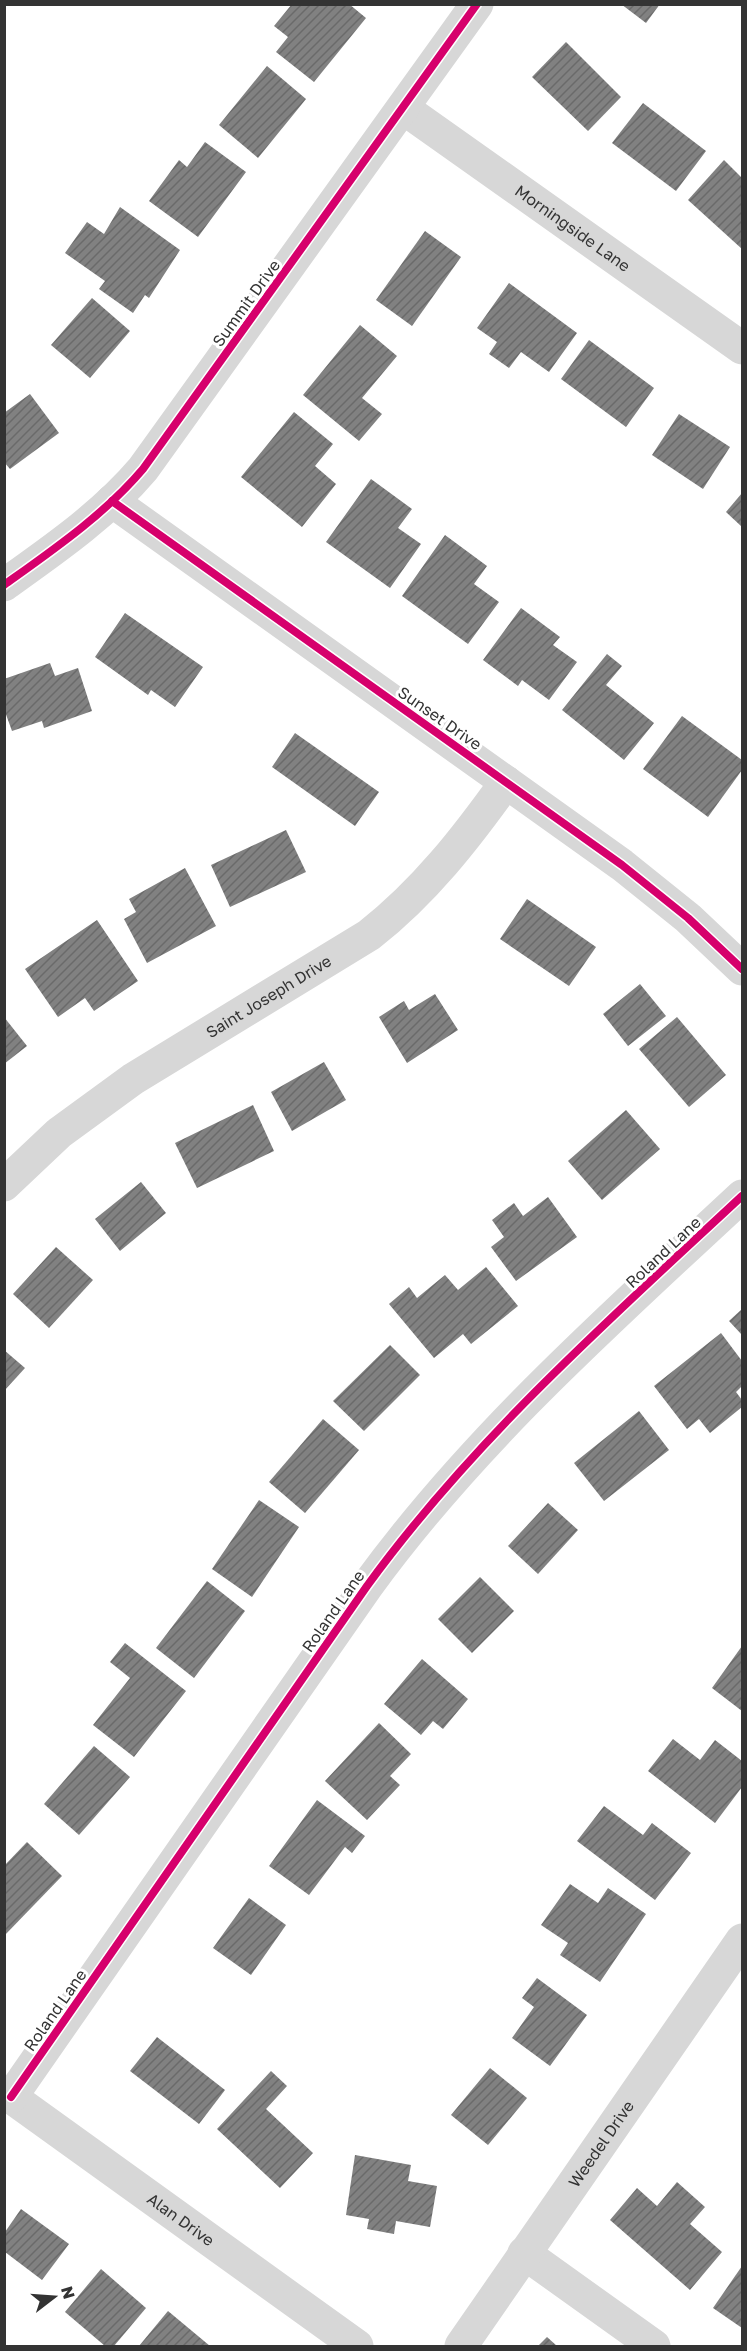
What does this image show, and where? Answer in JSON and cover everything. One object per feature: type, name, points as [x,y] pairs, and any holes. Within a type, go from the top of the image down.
[{"type":"street","name":"Summit Drive","points":[[4,585],[45,556],[127,488],[157,451],[477,4]]},
{"type":"street","name":"Morningside Lane","points":[[403,108],[742,348]]},
{"type":"street","name":"Sunset Drive","points":[[112,501],[653,889],[742,969]]},
{"type":"street","name":"Saint Joseph Drive","points":[[4,1185],[59,1133],[133,1079],[369,935],[421,888],[470,832],[506,782]]},
{"type":"street","name":"Roland Lane","points":[[8,2095],[360,1596],[422,1514],[459,1471],[575,1352],[742,1196]]},
{"type":"street","name":"Weedel Drive","points":[[461,2346],[742,1940]]},
{"type":"street","name":"Alan Drive","points":[[8,2095],[357,2346]]},
{"type":"street","points":[[525,2253],[654,2346]]},
{"type":"building","points":[[292,4],[349,4],[366,18],[314,82],[276,52],[288,37],[274,26]]},
{"type":"building","points":[[621,4],[660,4],[646,23]]},
{"type":"building","points":[[566,42],[621,97],[588,131],[532,77]]},
{"type":"building","points":[[267,66],[306,99],[258,158],[219,125]]},
{"type":"building","points":[[643,103],[706,151],[676,191],[612,143]]},
{"type":"building","points":[[205,142],[246,172],[198,237],[149,201],[179,160],[187,167]]},
{"type":"building","points":[[724,160],[742,178],[742,249],[688,200]]},
{"type":"building","points":[[120,207],[180,250],[149,298],[145,295],[133,313],[99,289],[105,281],[65,253],[87,222],[104,234]]},
{"type":"building","points":[[425,231],[461,257],[412,326],[376,300]]},
{"type":"building","points":[[509,283],[577,333],[549,372],[521,352],[509,368],[489,354],[497,342],[477,328]]},
{"type":"building","points":[[92,298],[130,331],[90,378],[51,345]]},
{"type":"building","points":[[360,325],[397,356],[362,398],[382,414],[359,441],[303,395]]},
{"type":"building","points":[[589,340],[654,388],[626,427],[561,379]]},
{"type":"building","points":[[30,394],[59,433],[10,469],[4,462],[4,413]]},
{"type":"building","points":[[294,412],[333,444],[315,466],[336,484],[302,527],[241,477]]},
{"type":"building","points":[[679,414],[730,447],[703,489],[652,455]]},
{"type":"building","points":[[371,479],[412,509],[398,528],[421,544],[390,588],[326,542]]},
{"type":"building","points":[[742,493],[742,527],[726,512]]},
{"type":"building","points":[[445,535],[487,566],[474,584],[499,602],[468,644],[402,596]]},
{"type":"building","points":[[521,608],[560,637],[553,645],[577,662],[549,700],[522,680],[518,686],[483,660]]},
{"type":"building","points":[[125,613],[203,667],[175,707],[151,690],[148,695],[95,657]]},
{"type":"building","points":[[607,654],[622,666],[606,685],[654,723],[624,760],[562,710]]},
{"type":"building","points":[[50,663],[55,676],[78,668],[92,711],[44,728],[42,721],[12,731],[4,709],[4,679]]},
{"type":"building","points":[[682,716],[742,760],[742,770],[708,817],[643,769]]},
{"type":"building","points":[[295,733],[379,792],[355,826],[272,767]]},
{"type":"building","points":[[286,830],[306,872],[230,907],[211,865]]},
{"type":"building","points":[[185,868],[216,926],[147,963],[124,919],[136,912],[129,899]]},
{"type":"building","points":[[527,899],[596,947],[569,986],[500,939]]},
{"type":"building","points":[[97,920],[138,981],[94,1011],[85,998],[58,1017],[25,969]]},
{"type":"building","points":[[640,984],[666,1016],[628,1046],[603,1014]]},
{"type":"building","points":[[435,994],[458,1030],[407,1063],[379,1017],[404,1001],[409,1010]]},
{"type":"building","points":[[4,1017],[27,1046],[4,1064]]},
{"type":"building","points":[[677,1017],[726,1075],[689,1107],[639,1049]]},
{"type":"building","points":[[324,1062],[346,1100],[292,1131],[271,1092]]},
{"type":"building","points":[[253,1105],[274,1151],[197,1188],[175,1143]]},
{"type":"building","points":[[626,1110],[660,1149],[602,1200],[568,1161]]},
{"type":"building","points":[[141,1182],[166,1213],[120,1251],[95,1219]]},
{"type":"building","points":[[548,1197],[577,1237],[516,1281],[491,1247],[504,1237],[492,1220],[514,1203],[523,1216]]},
{"type":"building","points":[[56,1247],[93,1280],[49,1328],[13,1294]]},
{"type":"building","points":[[486,1267],[518,1306],[471,1344],[463,1334],[434,1358],[389,1304],[409,1287],[417,1298],[445,1275],[458,1290]]},
{"type":"building","points":[[742,1309],[742,1335],[729,1321]]},
{"type":"building","points":[[721,1333],[742,1361],[742,1386],[736,1392],[742,1400],[742,1407],[710,1433],[699,1419],[687,1429],[654,1386]]},
{"type":"building","points":[[390,1345],[420,1375],[364,1431],[333,1401]]},
{"type":"building","points":[[4,1350],[25,1368],[4,1391]]},
{"type":"building","points":[[639,1411],[669,1450],[604,1501],[574,1463]]},
{"type":"building","points":[[323,1419],[359,1450],[305,1513],[269,1482]]},
{"type":"building","points":[[259,1500],[299,1527],[252,1597],[212,1569]]},
{"type":"building","points":[[548,1503],[578,1530],[538,1574],[508,1546]]},
{"type":"building","points":[[480,1577],[514,1611],[472,1653],[438,1619]]},
{"type":"building","points":[[207,1581],[245,1611],[194,1678],[156,1648]]},
{"type":"building","points":[[125,1643],[186,1691],[134,1757],[93,1725],[130,1678],[110,1662]]},
{"type":"building","points":[[742,1646],[742,1711],[712,1688]]},
{"type":"building","points":[[422,1659],[468,1699],[443,1729],[433,1721],[421,1735],[384,1704]]},
{"type":"building","points":[[379,1723],[411,1754],[390,1776],[400,1785],[367,1820],[325,1781]]},
{"type":"building","points":[[673,1739],[700,1760],[715,1740],[742,1761],[742,1787],[715,1823],[648,1771]]},
{"type":"building","points":[[94,1746],[130,1777],[79,1835],[44,1804]]},
{"type":"building","points":[[317,1800],[365,1836],[352,1853],[345,1847],[309,1895],[269,1866]]},
{"type":"building","points":[[604,1806],[643,1835],[652,1823],[691,1853],[655,1900],[577,1841]]},
{"type":"building","points":[[27,1842],[62,1876],[4,1936],[4,1866]]},
{"type":"building","points":[[570,1884],[598,1903],[608,1888],[646,1914],[600,1982],[560,1955],[568,1943],[541,1925]]},
{"type":"building","points":[[249,1898],[286,1925],[251,1975],[213,1948]]},
{"type":"building","points":[[537,1978],[587,2015],[550,2066],[512,2038],[534,2007],[522,1998]]},
{"type":"building","points":[[157,2037],[225,2090],[199,2124],[130,2071]]},
{"type":"building","points":[[490,2068],[527,2098],[488,2145],[451,2115]]},
{"type":"building","points":[[271,2071],[287,2086],[266,2109],[313,2153],[280,2188],[217,2129]]},
{"type":"building","points":[[355,2155],[411,2165],[408,2181],[437,2186],[430,2227],[396,2221],[394,2234],[367,2229],[369,2219],[346,2215]]},
{"type":"building","points":[[677,2182],[705,2207],[690,2224],[722,2252],[690,2290],[610,2220],[637,2188],[657,2206]]},
{"type":"building","points":[[21,2209],[69,2244],[42,2280],[5,2252],[5,2232]]},
{"type":"building","points":[[742,2266],[742,2328],[713,2308]]},
{"type":"building","points":[[101,2269],[146,2308],[114,2346],[105,2346],[65,2312]]},
{"type":"building","points":[[168,2311],[210,2346],[139,2346]]},
{"type":"building","points":[[547,2337],[557,2346],[538,2346]]},
{"type":"cycle path","points":[[4,585],[95,517],[143,469],[477,4]]},
{"type":"cycle path","points":[[112,501],[622,865],[688,918],[742,969]]},
{"type":"cycle path","points":[[11,2097],[367,1586],[408,1532],[452,1480],[545,1382],[742,1196]]}]
